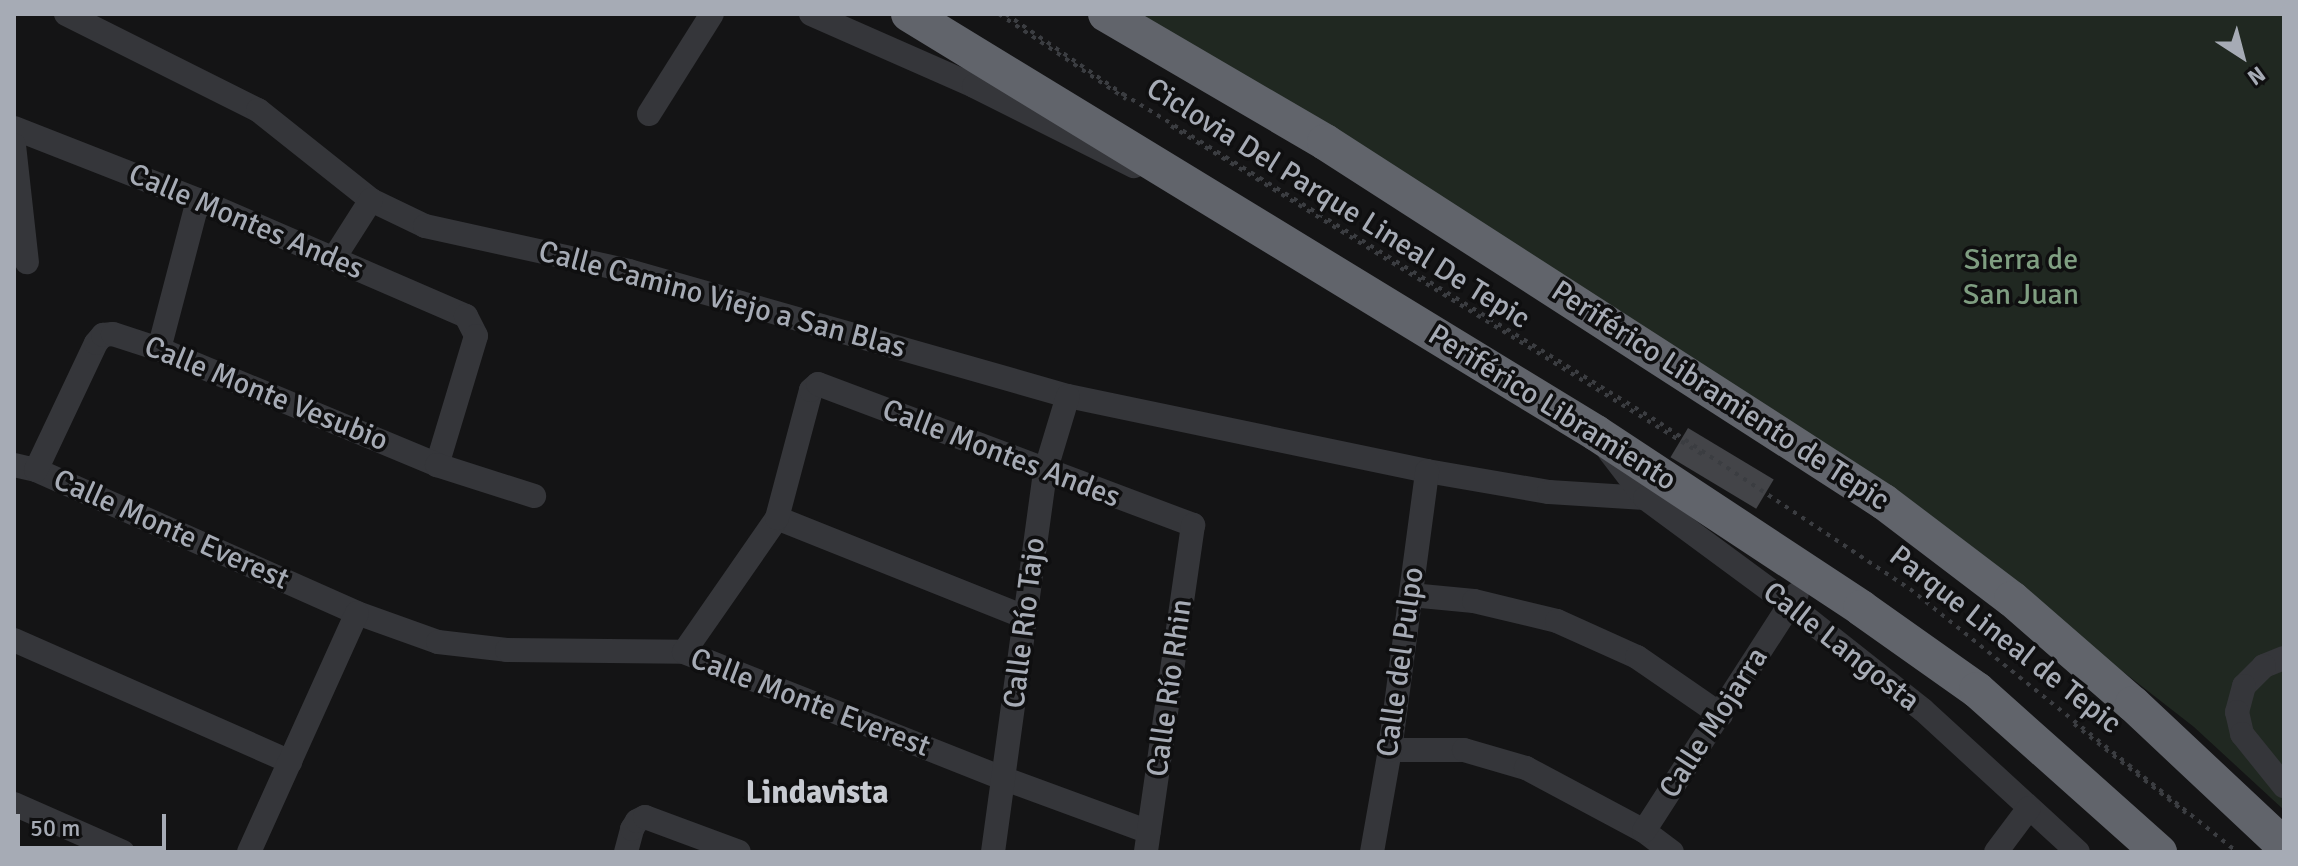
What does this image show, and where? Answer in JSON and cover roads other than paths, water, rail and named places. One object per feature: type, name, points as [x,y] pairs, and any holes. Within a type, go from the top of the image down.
[{"type":"highway","name":"Periférico Libramiento","points":[[909,14],[1596,433],[1810,574],[1977,690],[2159,852]]},
{"type":"highway","name":"Periférico Libramiento de Tepic","points":[[1106,14],[1339,150],[1884,502],[2012,599],[2133,704],[2284,846]]},
{"type":"street","points":[[649,114],[712,14]]},
{"type":"street","points":[[811,14],[974,86],[1119,161],[1188,183]]},
{"type":"street","name":"Calle Camino Viejo a San Blas","points":[[68,15],[258,110],[371,200],[425,226],[629,271],[1068,396],[1427,471]]},
{"type":"street","name":"Calle Montes Andes","points":[[14,128],[198,200],[466,316],[476,336],[437,465]]},
{"type":"street","points":[[14,145],[27,262]]},
{"type":"street","points":[[159,349],[198,200]]},
{"type":"street","points":[[334,258],[371,200]]},
{"type":"street","name":"Calle Monte Vesubio","points":[[25,467],[96,343],[103,335],[113,334],[159,349],[437,465],[534,496]]},
{"type":"street","name":"Calle Montes Andes","points":[[777,518],[811,390],[818,384],[1045,472],[1193,525]]},
{"type":"street","name":"Calle Río Tajo","points":[[993,852],[1045,472],[1068,396]]},
{"type":"street","name":"Calle Langosta","points":[[1596,433],[1645,498],[1790,605],[1923,710],[2078,852]]},
{"type":"street","name":"Calle Monte Everest","points":[[25,467],[357,613],[438,642],[507,650],[684,652],[1005,779],[1148,842]]},
{"type":"street","points":[[1427,471],[1549,492],[1645,498]]},
{"type":"street","name":"Calle del Pulpo","points":[[1372,852],[1390,750],[1427,471]]},
{"type":"street","points":[[684,652],[777,518],[1025,617]]},
{"type":"street","name":"Calle Río Rhin","points":[[1148,842],[1193,525]]},
{"type":"street","name":"Calle Mojarra","points":[[1644,831],[1810,574]]},
{"type":"street","points":[[1411,595],[1474,601],[1557,621],[1637,657],[1721,715]]},
{"type":"street","points":[[249,852],[357,613]]},
{"type":"street","points":[[14,640],[290,762]]},
{"type":"street","points":[[2284,658],[2264,666],[2244,686],[2237,712],[2242,734],[2284,786]]},
{"type":"street","points":[[1390,750],[1464,750],[1526,768],[1644,831],[1672,852]]},
{"type":"street","points":[[14,804],[123,852]]},
{"type":"street","points":[[1996,852],[2029,808]]},
{"type":"street","points":[[626,852],[637,821],[645,817],[739,852]]},
{"type":"district","name":"Lindavista","points":[[817,793]]},
{"type":"park label","name":"Sierra de San Juan","points":[[2021,277]]}]
